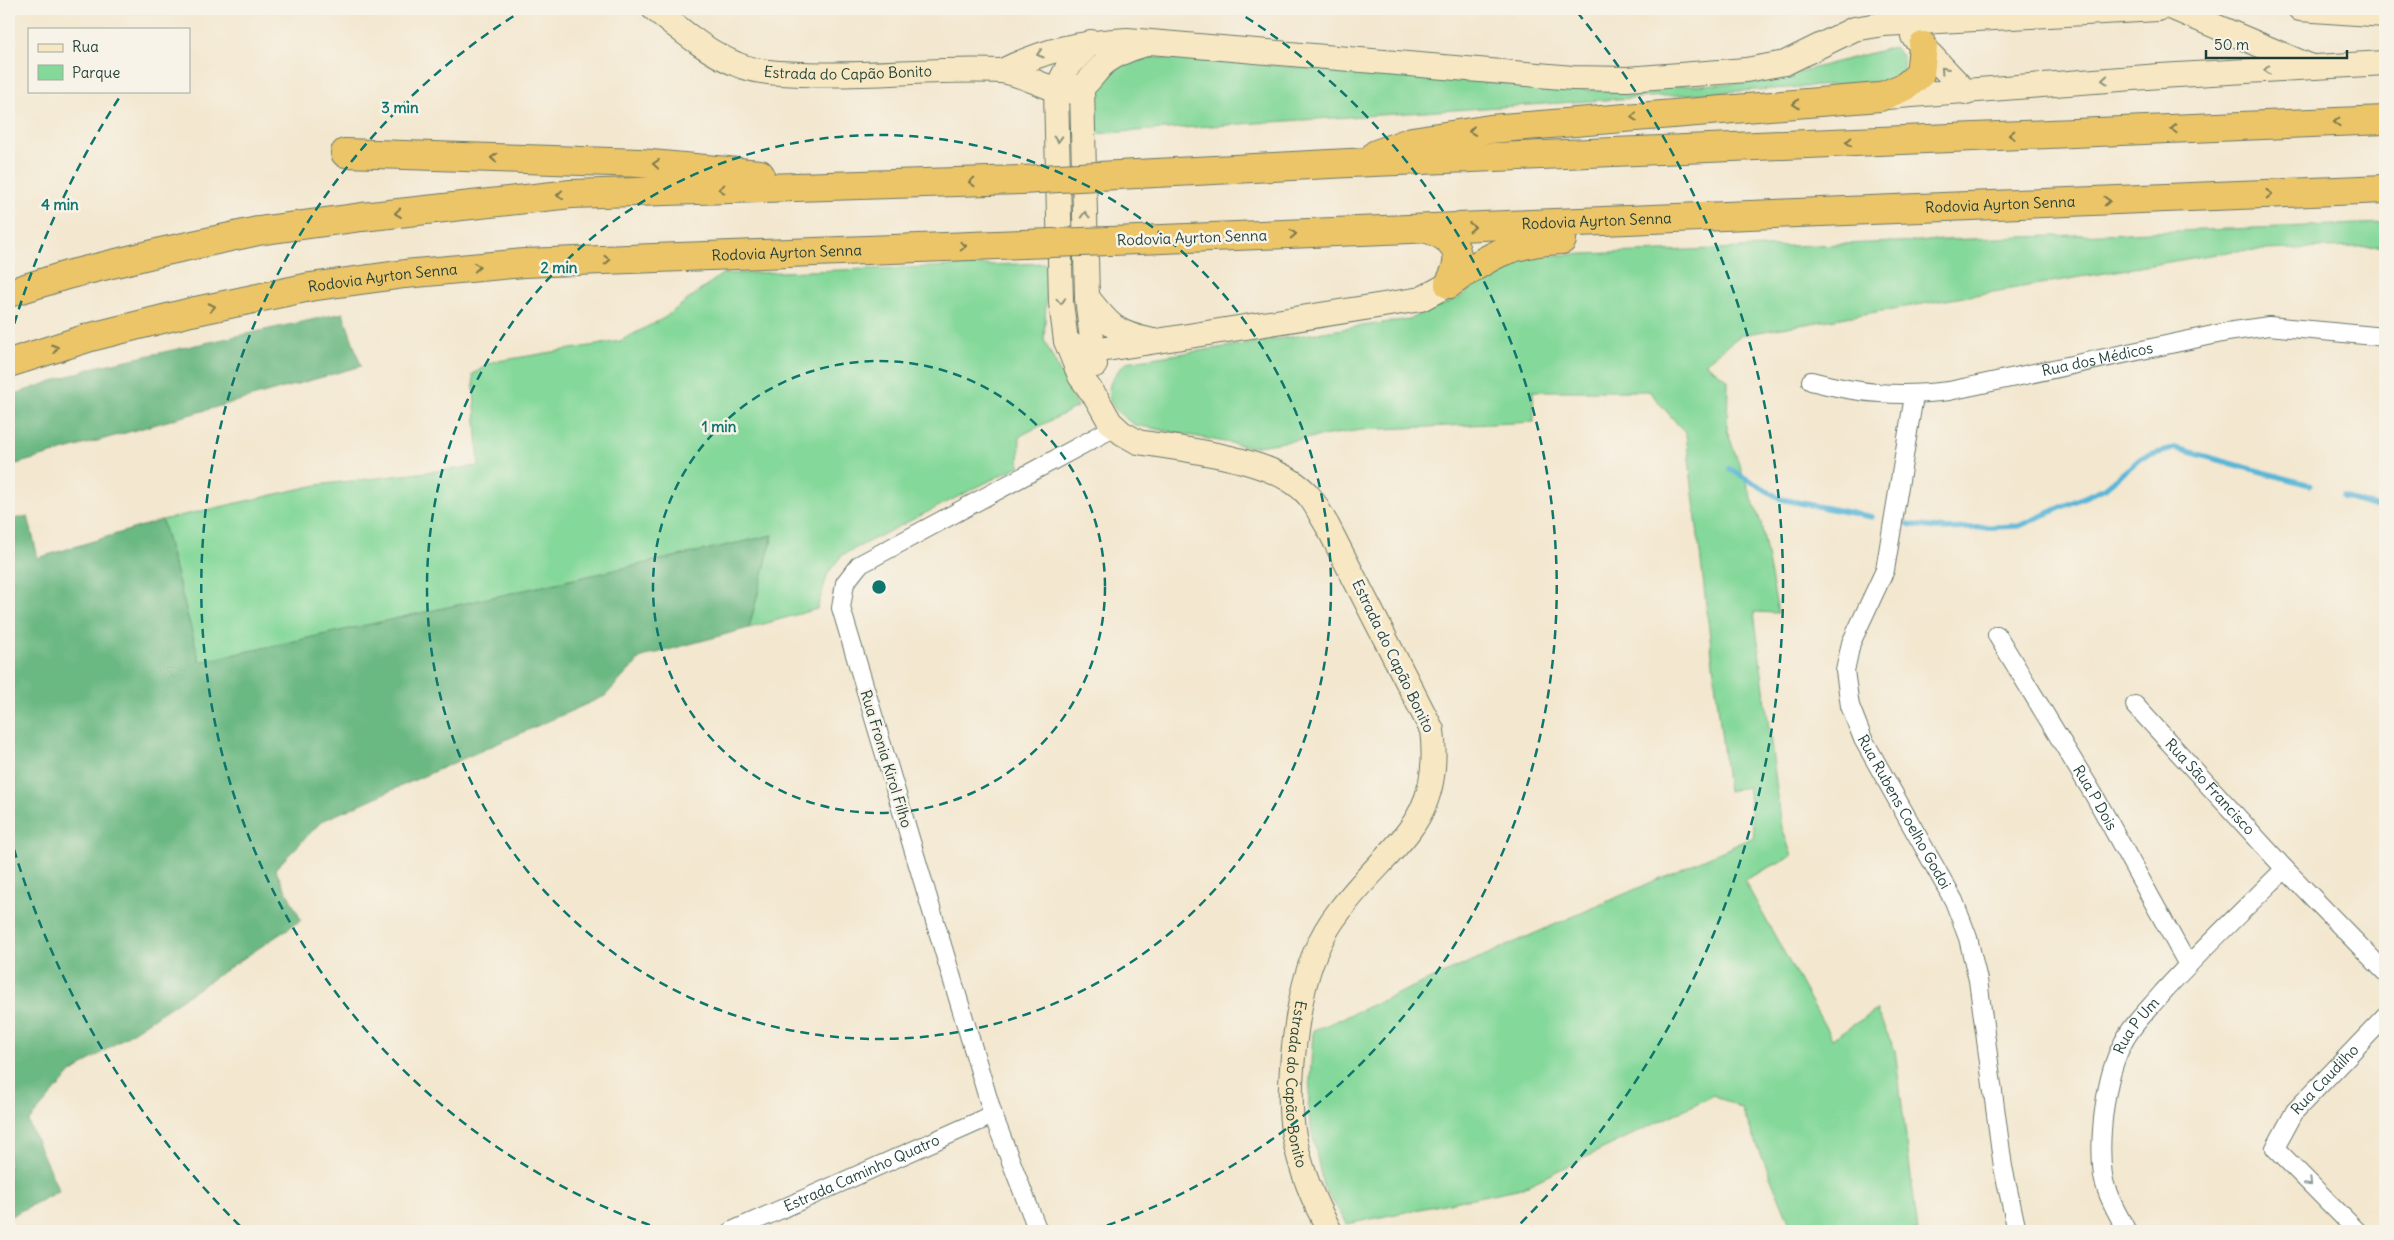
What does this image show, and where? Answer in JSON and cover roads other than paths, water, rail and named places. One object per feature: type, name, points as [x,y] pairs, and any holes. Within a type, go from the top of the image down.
[{"type":"highway","points":[[1349,163],[1412,141],[1490,129],[1880,97],[1906,86],[1920,74],[1923,46]]},
{"type":"highway","points":[[9,293],[67,275],[258,231],[362,217],[571,194],[1021,180],[1349,163],[2385,120]]},
{"type":"highway","points":[[344,153],[640,163],[756,173],[826,186]]},
{"type":"highway","name":"Rodovia Ayrton Senna","points":[[9,363],[91,337],[191,312],[310,287],[405,274],[534,263],[1428,229],[2385,189]]},
{"type":"highway","points":[[1449,284],[1486,258],[1512,246],[1547,240],[1879,224],[1953,208]]},
{"type":"highway","points":[[1428,229],[1443,235],[1453,244],[1458,256],[1458,268],[1449,284]]},
{"type":"street","name":"Estrada do Capão Bonito","points":[[654,9],[704,48],[737,65],[773,72],[868,74],[1002,71],[1037,81],[1056,90],[1070,92],[1082,88],[1087,297],[1098,399],[1102,410],[1115,427],[1138,442],[1253,463],[1280,475],[1308,495],[1328,525],[1432,730],[1435,754],[1429,796],[1417,820],[1340,910],[1324,933],[1314,954],[1296,1029],[1290,1097],[1294,1135],[1304,1177],[1313,1201],[1330,1231]]},
{"type":"street","points":[[1002,71],[1034,56],[1091,42],[1127,40],[1573,78],[1627,79],[1746,70],[1785,63],[1854,29],[1884,24],[2158,9]]},
{"type":"street","points":[[2175,9],[2313,67]]},
{"type":"street","points":[[2300,9],[2385,15]]},
{"type":"street","points":[[1884,24],[1912,35],[1966,92]]},
{"type":"street","points":[[1056,90],[1067,68],[1091,42]]},
{"type":"street","points":[[1082,88],[1106,62],[1125,50],[1157,42]]},
{"type":"street","points":[[1880,97],[2160,76],[2385,63]]},
{"type":"street","name":"Estrada do Capão Bonito","points":[[1056,90],[1061,303],[1066,341],[1080,376],[1098,399]]},
{"type":"street","points":[[1066,341],[1080,350],[1094,351],[1421,299],[1449,284]]},
{"type":"street","points":[[1087,297],[1108,323],[1128,336],[1153,341]]},
{"type":"street","name":"Rua dos Médicos","points":[[1811,381],[1870,394],[1914,396],[1949,391],[2227,332],[2269,326],[2297,327],[2385,337]]},
{"type":"street","name":"Rua Rubens Coelho Godoi","points":[[1914,396],[1885,570],[1851,642],[1845,671],[1850,706],[1864,739],[1954,901],[1968,938],[1978,980],[2003,1167],[2017,1231]]},
{"type":"street","name":"Rua Fronia Kirol Filho","points":[[1038,1231],[993,1115],[841,608],[845,583],[859,565],[1115,427]]},
{"type":"street","name":"Rua P Dois","points":[[1997,634],[2094,795],[2188,965]]},
{"type":"street","name":"Rua São Francisco","points":[[2135,704],[2285,868],[2385,972]]},
{"type":"street","name":"Rua P Um","points":[[2127,1231],[2117,1214],[2103,1177],[2101,1135],[2108,1089],[2123,1042],[2148,1010],[2188,965],[2285,868]]},
{"type":"street","name":"Rua Caudilho","points":[[2357,1231],[2275,1148],[2295,1111],[2385,1017]]},
{"type":"street","name":"Estrada Caminho Quatro","points":[[732,1231],[993,1115]]},
{"type":"waterway","points":[[1907,524],[1944,529],[2019,526],[2105,488],[2141,458],[2175,448],[2310,485]]},
{"type":"waterway","points":[[1730,469],[1781,499],[1872,517]]},
{"type":"waterway","points":[[2343,497],[2385,509]]}]
